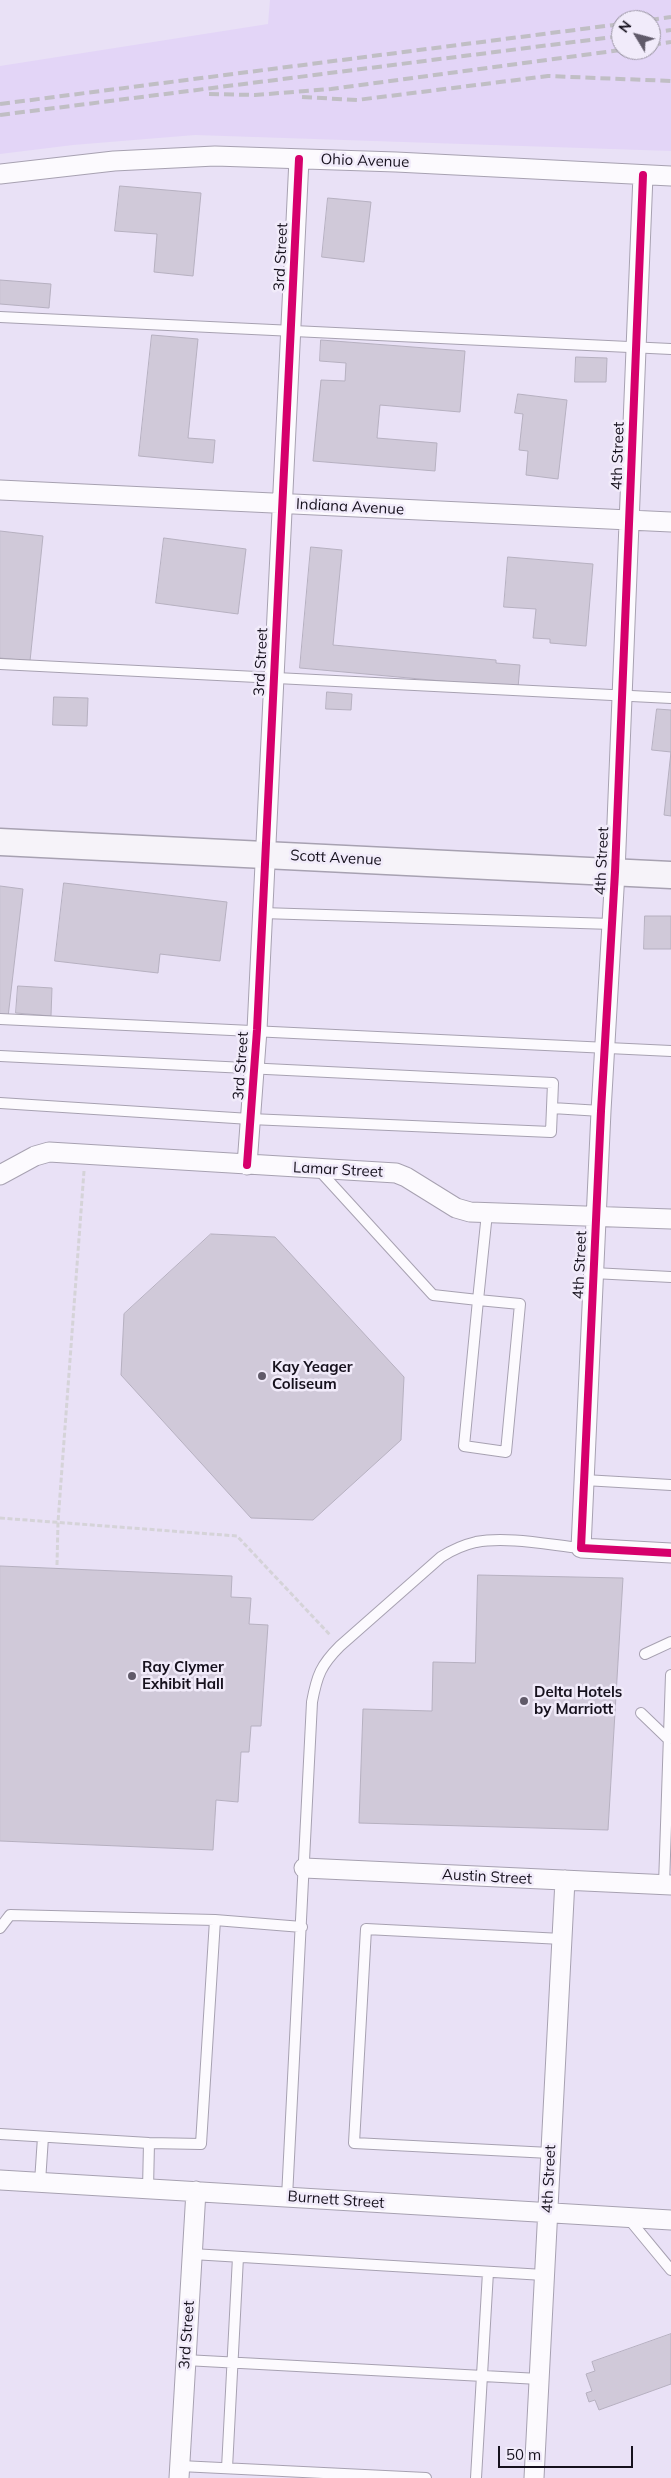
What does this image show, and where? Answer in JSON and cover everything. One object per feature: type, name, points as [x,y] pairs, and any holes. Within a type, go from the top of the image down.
[{"type":"main road","name":"Scott Avenue","points":[[0,842],[671,875]]},
{"type":"street","name":"Ohio Avenue","points":[[0,174],[114,161],[215,156],[671,176]]},
{"type":"street","name":"3rd Street","points":[[247,1165],[257,1030],[264,854],[300,159]]},
{"type":"street","name":"4th Street","points":[[581,1548],[604,1048],[615,872],[643,175]]},
{"type":"street","name":"Indiana Avenue","points":[[0,490],[671,522]]},
{"type":"street","name":"Lamar Street","points":[[0,1175],[36,1156],[49,1152],[396,1173],[456,1208],[470,1212],[671,1219]]},
{"type":"street","points":[[581,1548],[671,1553]]},
{"type":"street","name":"Austin Street","points":[[304,1868],[668,1885]]},
{"type":"street","name":"4th Street","points":[[534,2478],[565,1880]]},
{"type":"street","name":"Burnett Street","points":[[0,2180],[671,2220]]},
{"type":"street","name":"3rd Street","points":[[180,2472],[196,2191]]},
{"type":"lane","points":[[0,317],[671,349]]},
{"type":"lane","points":[[0,664],[671,698]]},
{"type":"lane","points":[[262,913],[612,924]]},
{"type":"lane","points":[[0,1019],[671,1051]]},
{"type":"lane","points":[[0,1056],[552,1083],[552,1108],[551,1132],[250,1119],[0,1103]]},
{"type":"lane","points":[[552,1108],[601,1111]]},
{"type":"lane","points":[[318,1169],[433,1295],[478,1300],[520,1304],[506,1452],[464,1446],[478,1300],[486,1212]]},
{"type":"lane","points":[[593,1273],[671,1277]]},
{"type":"lane","points":[[584,1480],[671,1485]]},
{"type":"lane","points":[[287,2197],[312,1702],[316,1677],[325,1661],[340,1646],[441,1557],[460,1546],[478,1542],[501,1541],[581,1548]]},
{"type":"lane","points":[[644,1654],[671,1642]]},
{"type":"lane","points":[[668,1885],[668,1739],[671,1675]]},
{"type":"lane","points":[[641,1713],[668,1739]]},
{"type":"lane","points":[[0,1928],[10,1915],[215,1920],[302,1927]]},
{"type":"lane","points":[[0,2134],[149,2144],[200,2144],[215,1920]]},
{"type":"lane","points":[[550,2153],[354,2143],[361,2014],[366,1929],[562,1938]]},
{"type":"lane","points":[[40,2182],[43,2137]]},
{"type":"lane","points":[[148,2188],[149,2144]]},
{"type":"lane","points":[[627,2218],[671,2270]]},
{"type":"lane","points":[[192,2254],[544,2275]]},
{"type":"lane","points":[[227,2468],[238,2257]]},
{"type":"lane","points":[[476,2478],[488,2272]]},
{"type":"lane","points":[[185,2360],[539,2379]]},
{"type":"lane","points":[[180,2472],[227,2468],[426,2478]]},
{"type":"path","points":[[57,1565],[58,1522],[85,1155]]},
{"type":"path","points":[[0,1518],[238,1536],[340,1646]]},
{"type":"shaded area","points":[[270,0],[671,0],[671,151],[195,135],[73,145],[0,154],[0,66],[268,24]]},
{"type":"building","points":[[120,186],[201,193],[193,276],[154,272],[157,234],[115,231]]},
{"type":"building","points":[[328,198],[371,202],[364,262],[322,257]]},
{"type":"building","points":[[0,280],[51,284],[49,308],[0,304]]},
{"type":"building","points":[[152,335],[198,339],[188,438],[215,440],[213,463],[139,456]]},
{"type":"building","points":[[321,340],[465,351],[460,412],[380,405],[377,438],[437,443],[435,471],[313,461],[321,380],[345,381],[346,363],[320,361]]},
{"type":"building","points":[[576,357],[607,358],[606,382],[575,382]]},
{"type":"building","points":[[518,394],[567,400],[558,479],[526,475],[528,451],[519,450],[523,414],[515,413]]},
{"type":"building","points":[[0,531],[43,536],[30,661],[0,658]]},
{"type":"building","points":[[164,538],[246,549],[238,614],[156,603]]},
{"type":"building","points":[[311,547],[342,550],[333,645],[496,660],[496,663],[520,665],[518,688],[300,668]]},
{"type":"building","points":[[508,557],[593,564],[586,646],[550,643],[550,639],[533,638],[536,609],[504,607]]},
{"type":"building","points":[[327,692],[352,694],[351,710],[326,709]]},
{"type":"building","points":[[54,697],[88,698],[87,726],[53,725]]},
{"type":"building","points":[[657,709],[671,710],[671,752],[652,750]]},
{"type":"building","points":[[671,752],[671,816],[664,815]]},
{"type":"building","points":[[64,883],[227,902],[220,961],[160,954],[158,973],[55,961]]},
{"type":"building","points":[[0,886],[23,889],[8,1017],[0,1017]]},
{"type":"building","points":[[645,916],[671,916],[671,949],[644,949]]},
{"type":"building","points":[[18,986],[52,988],[51,1016],[16,1013]]},
{"type":"building","name":"Kay Yeager Coliseum","points":[[211,1234],[275,1237],[404,1377],[401,1440],[313,1520],[251,1518],[121,1375],[124,1314]]},
{"type":"building","name":"Ray Clymer Exhibit Hall","points":[[0,1566],[232,1576],[231,1597],[251,1598],[249,1624],[268,1625],[261,1726],[251,1726],[249,1752],[241,1752],[238,1802],[216,1800],[213,1850],[0,1841]]},
{"type":"building","name":"Delta Hotels by Marriott","points":[[478,1575],[623,1578],[608,1830],[359,1823],[363,1709],[432,1711],[433,1662],[475,1663]]},
{"type":"building","points":[[671,2334],[671,2384],[599,2410],[595,2400],[589,2402],[586,2393],[592,2391],[586,2374],[595,2371],[592,2362]]},
{"type":"railway","points":[[661,18],[671,17]]},
{"type":"railway","points":[[0,104],[611,25]]},
{"type":"railway","points":[[661,32],[671,30]]},
{"type":"railway","points":[[0,115],[611,37]]},
{"type":"railway","points":[[661,44],[671,42]]},
{"type":"railway","points":[[209,94],[255,95],[331,89],[611,51]]},
{"type":"railway","points":[[302,97],[357,100],[548,76],[671,81]]},
{"type":"cycle path","points":[[247,1165],[257,1030],[299,159]]},
{"type":"cycle path","points":[[643,175],[615,872],[601,1111],[581,1548],[671,1553]]},
{"type":"place","name":"Kay Yeager Coliseum","points":[[262,1376]]},
{"type":"place","name":"Ray Clymer Exhibit Hall","points":[[132,1676]]},
{"type":"place","name":"Delta Hotels by Marriott","points":[[524,1701]]}]
